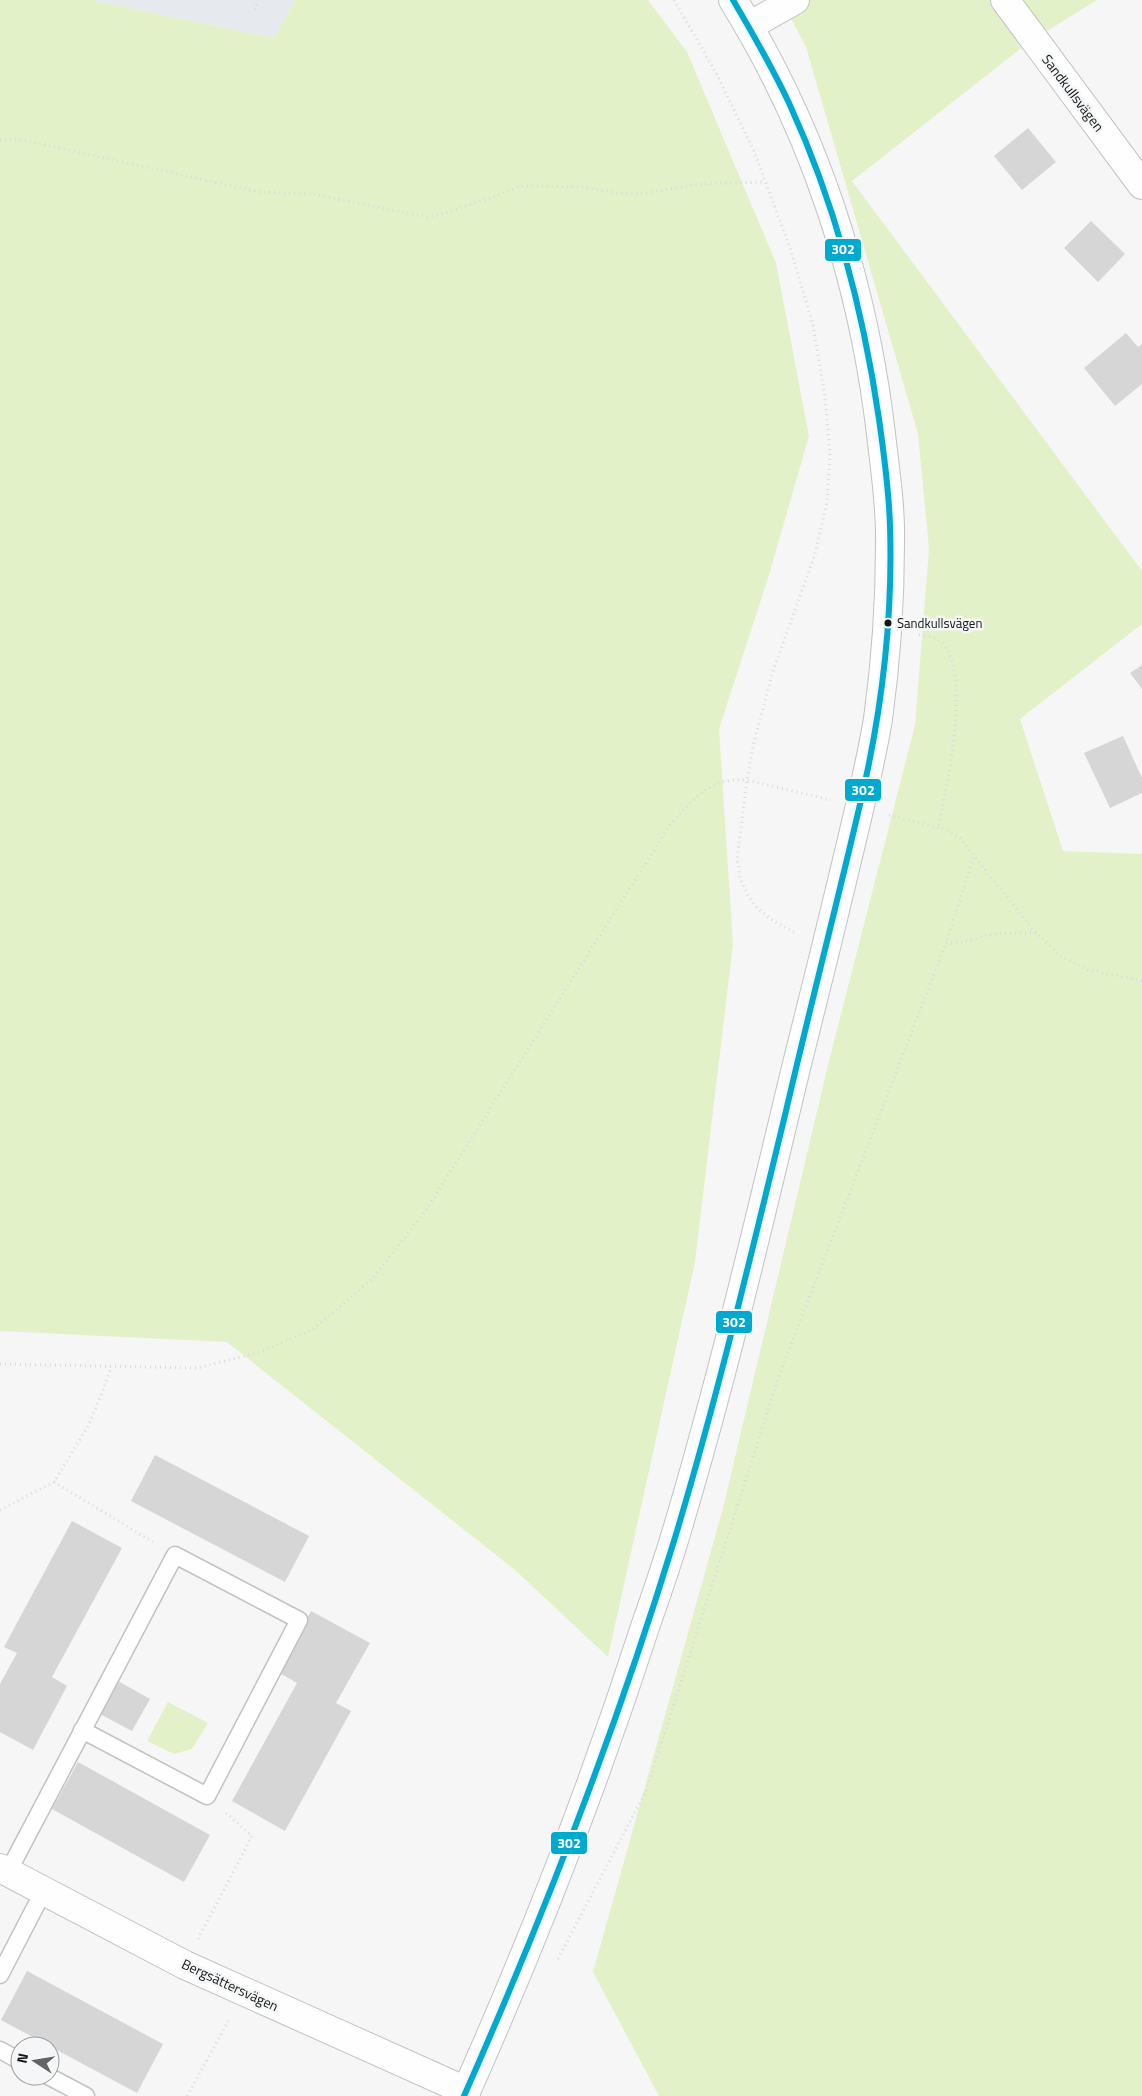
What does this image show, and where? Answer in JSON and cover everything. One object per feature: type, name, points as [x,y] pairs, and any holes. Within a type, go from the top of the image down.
[{"type":"street","name":"Bergsättersvägen","points":[[4,1870],[184,1965],[465,2094],[522,1962],[575,1830],[621,1704],[679,1524],[728,1349],[864,788],[877,725],[884,668],[890,538],[885,468],[867,339],[837,226],[817,170],[792,109],[749,26],[733,0]]},
{"type":"street","points":[[749,26],[795,0]]},
{"type":"street","name":"Sandkullsvägen","points":[[1005,0],[1142,185]]},
{"type":"lane","points":[[4,1870],[82,1730],[175,1555],[299,1620],[207,1796],[82,1730]]},
{"type":"lane","points":[[0,1975],[43,1892]]},
{"type":"lane","points":[[60,2082],[86,2096]]},
{"type":"path","points":[[255,10],[258,0]]},
{"type":"path","points":[[674,0],[716,73],[754,151],[790,248],[813,325],[825,397],[830,454],[827,502],[815,554],[772,674],[754,742],[746,780],[737,859],[740,878],[748,896],[758,909],[775,922],[794,932]]},
{"type":"path","points":[[0,140],[18,138],[258,192],[312,194],[427,217],[446,213],[523,186],[579,187],[619,194],[640,194],[698,184],[765,182]]},
{"type":"path","points":[[919,635],[931,636],[943,644],[950,656],[954,675],[956,712],[954,743],[938,826]]},
{"type":"path","points":[[0,1364],[197,1368],[257,1354],[312,1330],[371,1280],[424,1213],[670,825],[697,796],[716,783],[733,779],[746,780],[839,802]]},
{"type":"path","points":[[887,814],[938,826],[960,838],[1036,933],[1061,956],[1088,970],[1142,981]]},
{"type":"path","points":[[554,1967],[646,1791],[780,1373],[946,942],[974,856]]},
{"type":"path","points":[[946,942],[962,942],[997,933],[1036,933]]},
{"type":"path","points":[[0,1510],[54,1482],[88,1426],[111,1367]]},
{"type":"path","points":[[54,1482],[175,1555]]},
{"type":"path","points":[[184,1965],[252,1836],[207,1796]]},
{"type":"path","points":[[187,2096],[245,1992]]},
{"type":"shaded area","points":[[91,0],[295,0],[274,38]]},
{"type":"green space","points":[[0,0],[91,0],[274,38],[295,0],[648,0],[687,52],[776,263],[809,436],[769,575],[719,729],[733,944],[695,1262],[608,1657],[515,1570],[227,1342],[0,1331]]},
{"type":"green space","points":[[781,0],[1097,0],[1029,42],[852,181],[1142,571],[1142,624],[1020,719],[1063,851],[1142,854],[1142,2096],[659,2096],[593,1972],[723,1508],[829,1061],[915,725],[929,549],[918,434],[806,47]]},
{"type":"green space","points":[[168,1702],[208,1723],[192,1749],[174,1754],[147,1741]]},
{"type":"building","points":[[1028,128],[1056,162],[1022,190],[994,156]]},
{"type":"building","points":[[1091,221],[1125,254],[1098,282],[1064,248]]},
{"type":"building","points":[[1126,333],[1138,347],[1142,344],[1142,384],[1115,406],[1084,368]]},
{"type":"building","points":[[1142,665],[1142,689],[1130,673]]},
{"type":"building","points":[[1123,736],[1142,778],[1142,793],[1110,808],[1084,753]]},
{"type":"building","points":[[155,1455],[309,1536],[285,1582],[131,1501]]},
{"type":"building","points":[[72,1521],[122,1548],[52,1677],[67,1686],[33,1750],[0,1732],[0,1684],[17,1653],[4,1647]]},
{"type":"building","points":[[311,1611],[370,1643],[336,1703],[351,1711],[285,1831],[232,1801],[297,1683],[278,1672]]},
{"type":"building","points":[[118,1681],[150,1699],[132,1731],[100,1714]]},
{"type":"building","points":[[78,1762],[210,1835],[184,1882],[52,1809]]},
{"type":"building","points":[[27,1971],[163,2044],[137,2093],[60,2052],[60,2036],[31,2036],[1,2020]]},
{"type":"transit line","name":"302","points":[[464,2096],[550,1891],[603,1752],[652,1612],[690,1488],[760,1219],[861,800],[880,698],[890,595],[889,513],[881,432],[865,337],[845,257],[820,179],[776,76],[733,0]]},
{"type":"place","name":"Sandkullsvägen","points":[[888,623]]}]
